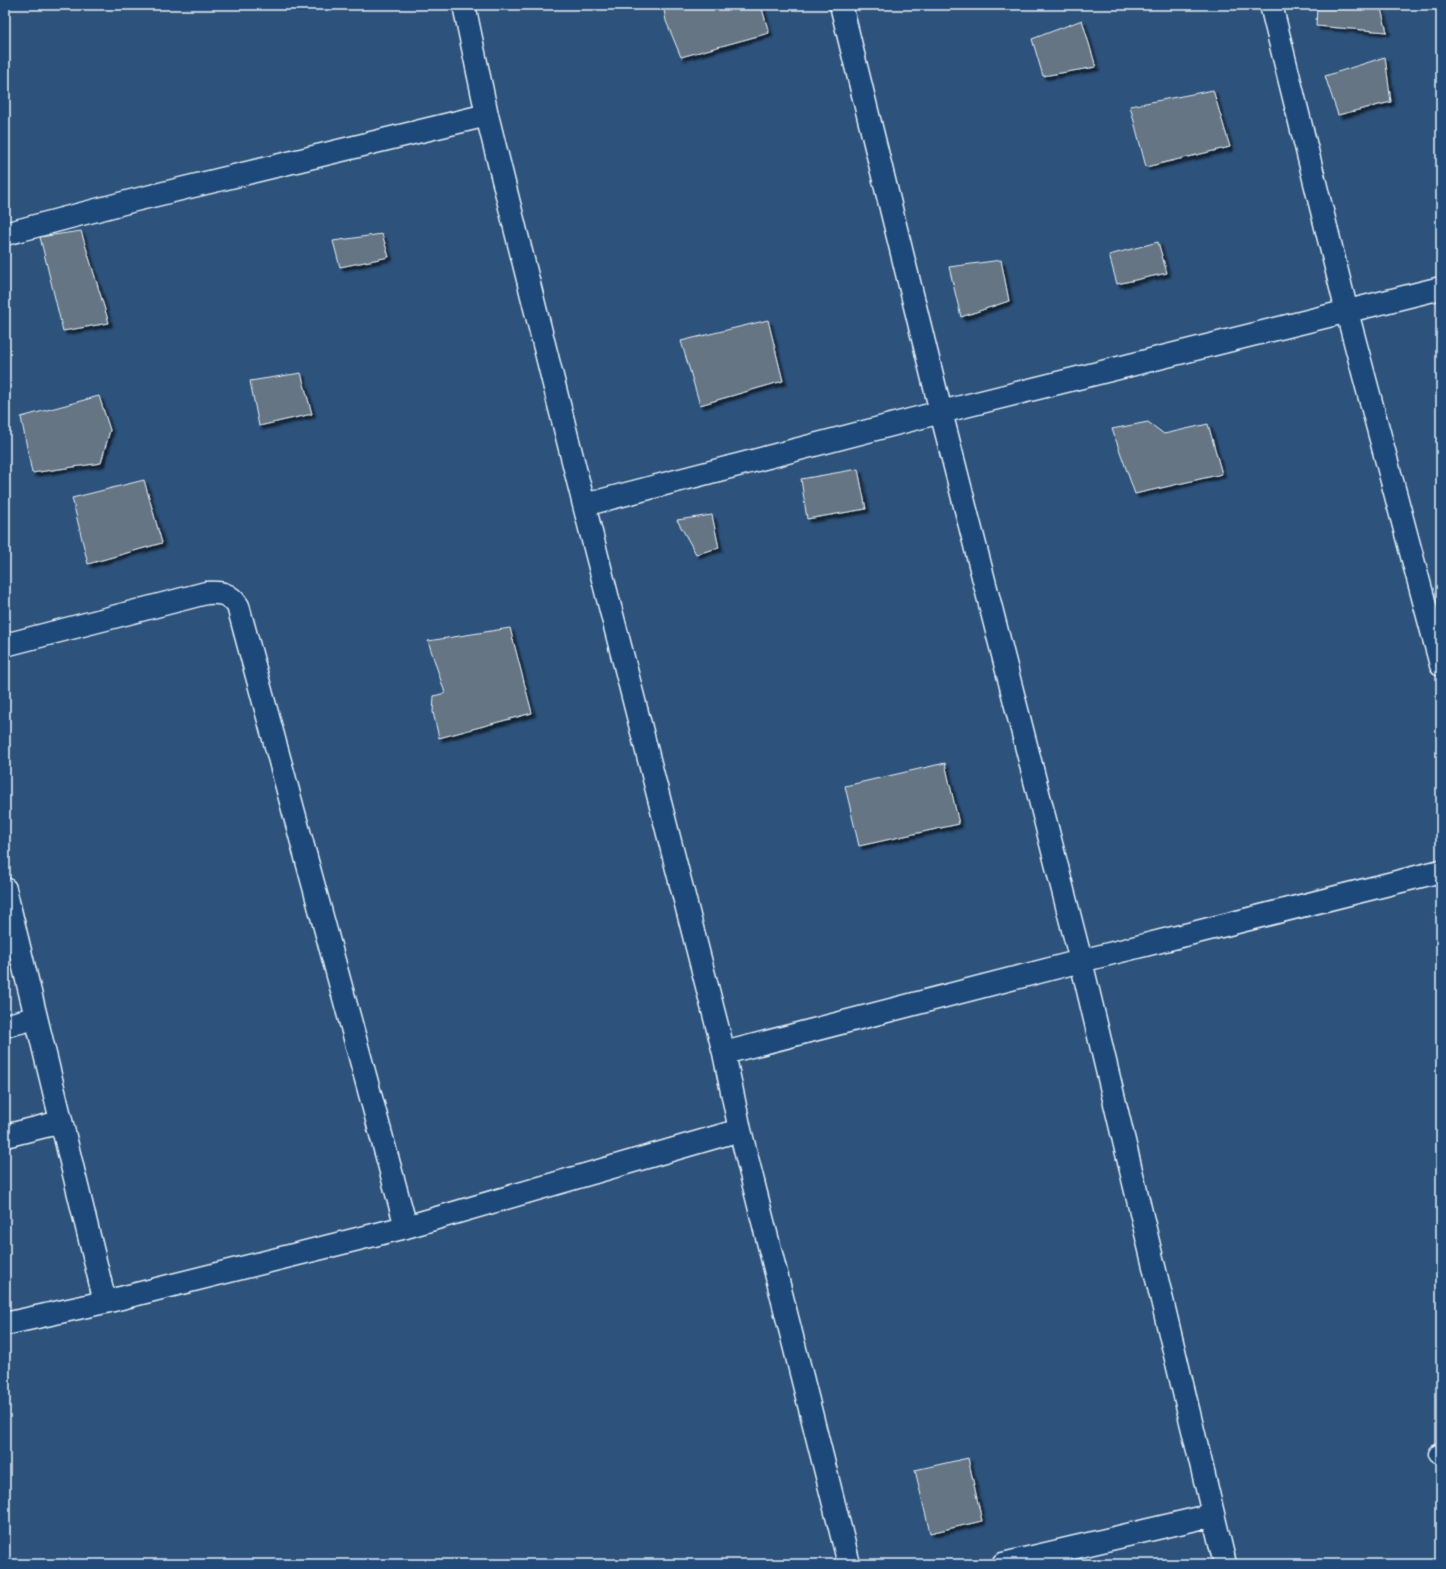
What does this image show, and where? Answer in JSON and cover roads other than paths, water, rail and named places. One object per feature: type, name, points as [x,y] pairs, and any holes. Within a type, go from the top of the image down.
[{"type":"street","points":[[464,5],[487,115],[584,505],[724,1053],[740,1130],[849,1564]]},
{"type":"street","points":[[840,5],[941,412],[1081,960],[1225,1564]]},
{"type":"street","points":[[1271,5],[1347,312],[1441,665]]},
{"type":"street","points":[[5,234],[131,201],[487,115]]},
{"type":"street","points":[[584,505],[941,412],[1441,288]]},
{"type":"street","points":[[5,645],[206,593],[220,592],[231,596],[238,606],[406,1227]]},
{"type":"street","points":[[724,1053],[1081,960],[1441,871]]},
{"type":"street","points":[[5,889],[35,1018],[105,1302]]},
{"type":"street","points":[[5,1026],[35,1018]]},
{"type":"street","points":[[5,1136],[61,1122]]},
{"type":"street","points":[[5,1324],[105,1302],[406,1227],[740,1130]]},
{"type":"street","points":[[1003,1564],[1213,1515]]}]
